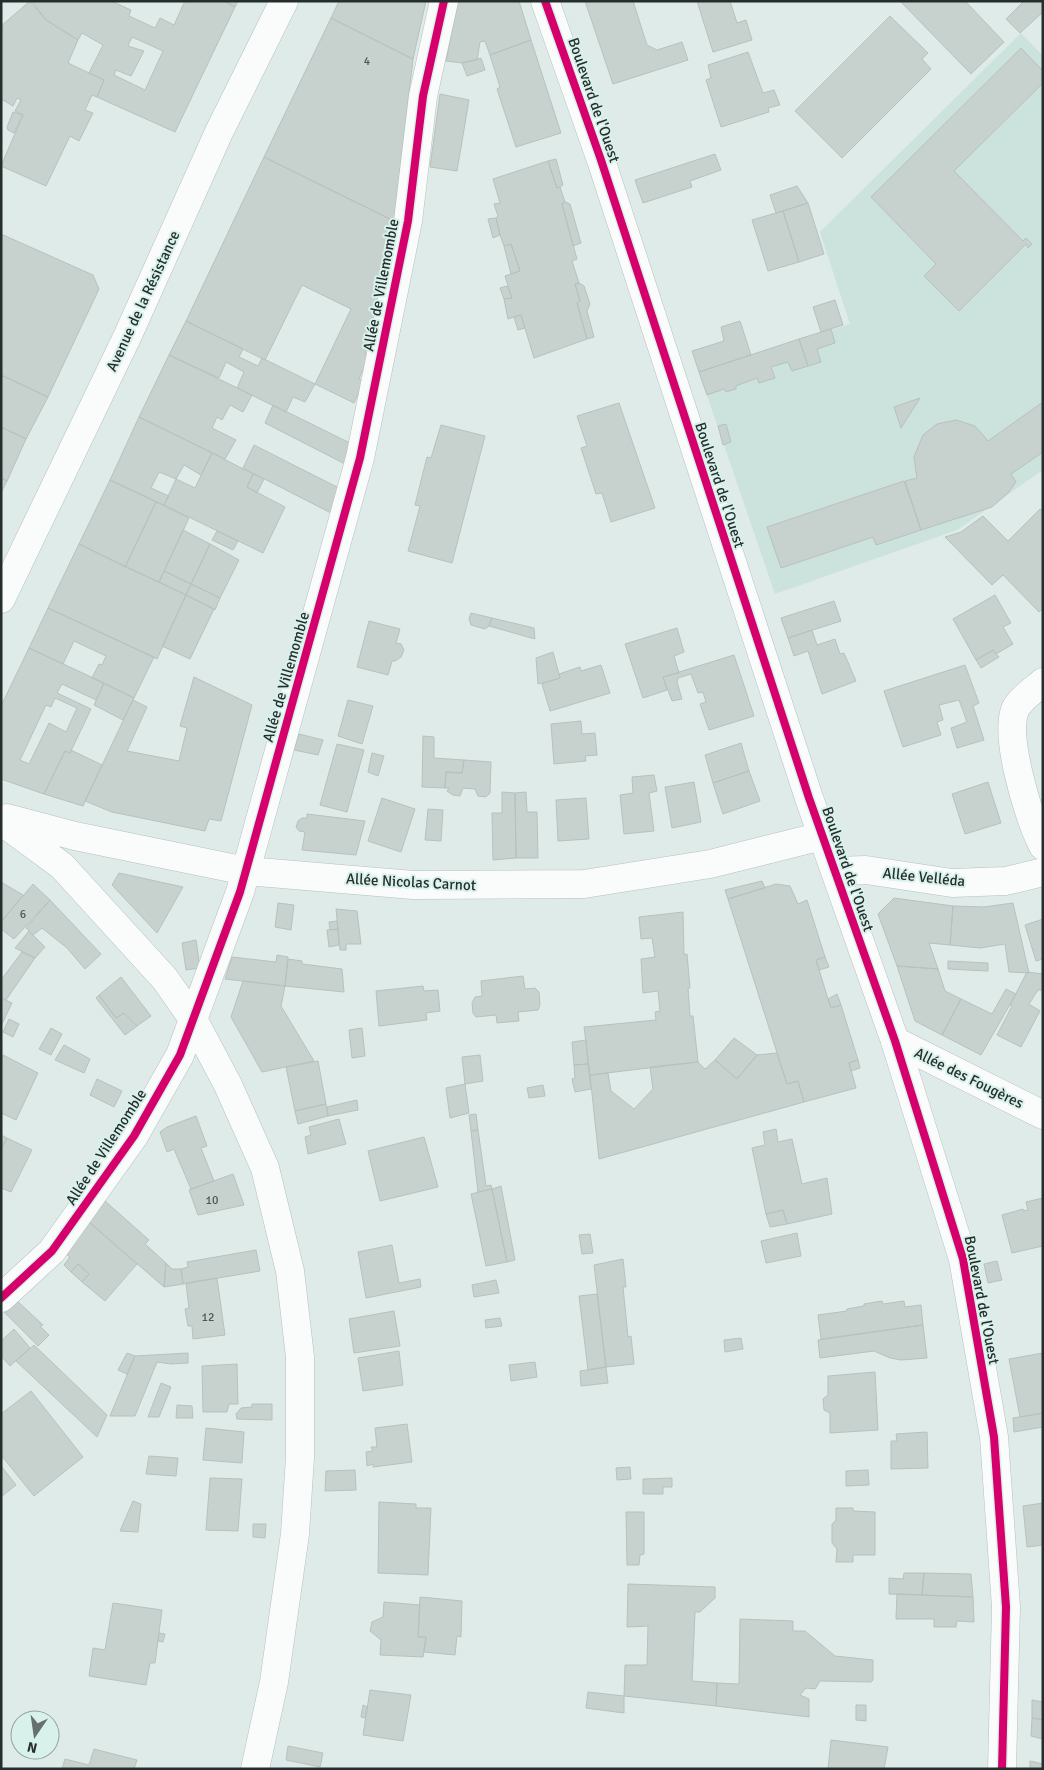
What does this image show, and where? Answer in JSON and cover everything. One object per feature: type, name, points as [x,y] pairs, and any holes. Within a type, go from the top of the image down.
[{"type":"street","name":"Avenue de la Résistance","points":[[1,600],[124,344],[219,132],[284,1]]},
{"type":"street","name":"Allée de Villemomble","points":[[1,1298],[52,1251],[134,1136],[180,1055],[246,871],[360,458],[408,221],[423,96],[444,1]]},
{"type":"street","name":"Boulevard de l'Ouest","points":[[546,1],[601,160],[822,836],[895,1041],[963,1259],[994,1437],[1006,1607],[1002,1769]]},
{"type":"street","points":[[1043,682],[1016,709],[1012,741],[1019,774],[1043,846]]},
{"type":"street","name":"Allée Nicolas Carnot","points":[[1,816],[75,836],[246,871],[412,885],[584,884],[710,864],[822,836]]},
{"type":"street","points":[[1,820],[62,866],[165,979],[193,1019],[228,1085],[264,1168],[290,1272],[300,1357],[300,1457],[294,1534],[274,1682],[256,1769]]},
{"type":"street","name":"Allée Velléda","points":[[835,871],[866,870],[952,883],[1006,881],[1043,872]]},
{"type":"street","name":"Allée des Fougères","points":[[895,1041],[1043,1115]]},
{"type":"shaded area","points":[[1021,33],[1043,56],[1043,470],[957,530],[775,594],[699,372],[850,324],[820,232]]},
{"type":"building","points":[[30,1],[46,20],[78,40],[68,63],[104,80],[97,97],[92,95],[85,110],[93,113],[79,141],[70,136],[46,186],[1,166],[23,115],[15,111],[21,100],[17,98],[13,106],[1,99],[1,26]]},
{"type":"building","points":[[32,1],[111,1],[131,10],[129,16],[155,28],[160,18],[174,25],[185,1],[224,1],[235,7],[175,132],[97,97],[104,80],[89,73],[103,45],[82,33],[78,40],[46,20]],"holes":[[[132,37],[163,51],[145,90],[114,75],[116,70],[131,76],[144,51],[128,46]]]},
{"type":"building","points":[[224,1],[238,1],[235,7]]},
{"type":"building","points":[[339,1],[426,1],[413,59],[331,18]]},
{"type":"building","points":[[458,1],[519,1],[531,40],[490,55],[485,41],[480,42],[477,60],[462,63],[446,61]]},
{"type":"building","points":[[585,1],[633,1],[647,45],[657,50],[682,42],[688,60],[613,84]]},
{"type":"building","points":[[697,1],[730,1],[737,23],[746,20],[752,40],[713,52]]},
{"type":"building","points":[[900,1],[965,1],[1004,42],[971,74]]},
{"type":"building","points":[[1024,1],[1043,1],[1043,12],[1020,33],[1006,19]]},
{"type":"building","points":[[890,16],[928,53],[922,59],[931,69],[842,158],[795,111]]},
{"type":"building","points":[[331,18],[413,59],[394,221],[264,157]]},
{"type":"building","points":[[531,40],[561,133],[516,147],[497,89],[500,87],[490,55]]},
{"type":"building","points":[[1021,48],[1043,71],[1043,83],[954,171],[1023,241],[1026,238],[1032,244],[1028,248],[1026,244],[959,311],[924,276],[936,264],[871,197]]},
{"type":"building","points":[[748,52],[763,93],[774,90],[780,105],[768,108],[769,112],[721,127],[706,80],[711,78],[708,65]]},
{"type":"building","points":[[481,58],[485,70],[467,76],[462,63]]},
{"type":"building","points":[[440,94],[469,100],[457,171],[430,167]]},
{"type":"building","points":[[13,112],[23,115],[14,133],[8,130],[7,127]]},
{"type":"building","points":[[715,154],[721,170],[690,181],[692,187],[643,203],[635,180]]},
{"type":"building","points":[[264,157],[394,221],[379,303],[369,328],[374,331],[365,353],[369,356],[359,379],[364,381],[354,403],[315,384],[351,309],[302,285],[265,360],[186,321]]},
{"type":"building","points":[[556,159],[563,185],[557,188],[548,161]]},
{"type":"building","points":[[548,161],[557,188],[560,187],[565,202],[562,204],[577,259],[572,261],[579,283],[575,284],[580,301],[577,303],[587,339],[534,358],[521,315],[508,319],[504,299],[512,298],[505,276],[520,271],[511,244],[504,246],[500,235],[496,218],[498,216],[494,204],[500,203],[493,179]]},
{"type":"building","points":[[797,186],[808,203],[776,213],[770,195]]},
{"type":"building","points":[[565,202],[570,204],[581,243],[573,246],[562,204]]},
{"type":"building","points":[[808,203],[824,254],[799,262],[783,211]]},
{"type":"building","points":[[783,211],[799,262],[768,271],[752,220]]},
{"type":"building","points":[[496,218],[500,235],[493,238],[488,219]]},
{"type":"building","points":[[1,234],[93,275],[99,289],[48,397],[1,375]]},
{"type":"building","points":[[511,244],[520,271],[511,274],[504,246]]},
{"type":"building","points":[[579,283],[584,286],[590,304],[587,311],[594,337],[587,339],[577,303],[580,301],[575,284]]},
{"type":"building","points":[[507,286],[512,298],[504,299],[500,288]]},
{"type":"building","points":[[835,300],[843,325],[821,332],[813,307]]},
{"type":"building","points":[[521,315],[525,328],[518,330],[514,317]]},
{"type":"building","points":[[186,321],[243,349],[239,357],[258,366],[262,358],[315,384],[305,402],[293,397],[286,412],[237,388],[244,372],[226,362],[219,378],[169,355]]},
{"type":"building","points":[[740,321],[751,355],[699,372],[692,351],[724,341],[721,327]]},
{"type":"building","points":[[831,329],[835,343],[817,349],[821,362],[808,366],[799,339]]},
{"type":"building","points":[[799,339],[808,366],[792,371],[788,362],[771,367],[775,378],[759,383],[757,378],[736,386],[736,389],[726,392],[724,389],[707,395],[699,372]]},
{"type":"building","points":[[169,355],[252,395],[243,412],[230,405],[222,420],[217,417],[212,428],[236,440],[225,459],[139,417]]},
{"type":"building","points":[[1,375],[48,397],[26,439],[1,427]]},
{"type":"building","points":[[920,398],[901,428],[894,407]]},
{"type":"building","points":[[1043,402],[1043,452],[1011,474],[1016,482],[1008,493],[992,507],[921,530],[905,481],[917,478],[914,457],[923,435],[937,424],[956,420],[975,426],[988,441]]},
{"type":"building","points":[[619,403],[655,508],[611,522],[602,493],[596,494],[581,448],[587,446],[577,416]]},
{"type":"building","points":[[273,405],[350,443],[345,464],[265,423]]},
{"type":"building","points":[[139,417],[212,453],[201,475],[184,465],[176,479],[159,472],[151,488],[169,496],[164,505],[110,480]]},
{"type":"building","points":[[726,424],[731,442],[723,445],[718,426]]},
{"type":"building","points":[[441,425],[485,436],[452,563],[408,551],[420,506],[415,505],[427,457],[431,458]]},
{"type":"building","points":[[1,427],[26,439],[7,481],[1,478]]},
{"type":"building","points":[[254,445],[339,488],[331,513],[243,468]]},
{"type":"building","points":[[212,453],[253,474],[247,487],[285,507],[263,553],[164,505],[176,479],[195,488]]},
{"type":"building","points":[[253,474],[264,479],[257,493],[247,487]]},
{"type":"building","points":[[1,478],[7,481],[1,493]]},
{"type":"building","points":[[110,480],[156,502],[125,567],[79,544]]},
{"type":"building","points":[[904,481],[921,530],[876,545],[873,537],[781,568],[767,527]]},
{"type":"building","points":[[156,502],[189,518],[159,582],[125,567]]},
{"type":"building","points":[[1040,509],[1043,511],[1043,608],[1039,612],[1003,575],[992,585],[945,537],[961,532],[983,516],[1008,541]]},
{"type":"building","points":[[183,530],[210,544],[191,584],[164,571]]},
{"type":"building","points":[[217,531],[238,541],[233,550],[212,540]]},
{"type":"building","points":[[79,544],[186,595],[157,659],[48,608]]},
{"type":"building","points":[[210,544],[239,560],[220,598],[191,584]]},
{"type":"building","points":[[164,571],[191,584],[186,595],[159,582]]},
{"type":"building","points":[[191,584],[220,598],[215,610],[186,595]]},
{"type":"building","points":[[186,595],[214,609],[190,659],[162,646]]},
{"type":"building","points":[[995,595],[1011,623],[1003,627],[1013,644],[996,654],[993,650],[976,660],[953,619]]},
{"type":"building","points":[[834,601],[841,621],[788,638],[781,618]]},
{"type":"building","points":[[48,608],[154,657],[134,698],[92,678],[99,664],[102,665],[106,656],[74,641],[63,664],[29,648]]},
{"type":"building","points":[[471,613],[492,618],[489,626],[485,629],[471,625],[469,619]]},
{"type":"building","points":[[492,618],[534,628],[535,639],[489,626]]},
{"type":"building","points":[[369,621],[400,629],[396,643],[401,644],[404,650],[401,657],[392,661],[388,675],[357,667]]},
{"type":"building","points":[[677,628],[684,652],[674,656],[679,673],[663,677],[667,690],[643,698],[625,644]]},
{"type":"building","points":[[812,630],[817,645],[835,639],[840,654],[844,653],[856,681],[822,694],[808,651],[794,656],[788,638]]},
{"type":"building","points":[[29,648],[104,683],[96,700],[62,684],[57,693],[91,709],[70,753],[65,751],[44,794],[1,779],[1,706]],"holes":[[[55,698],[77,708],[66,732],[49,723],[29,764],[20,760],[46,705],[51,707]]]},
{"type":"building","points":[[993,650],[999,657],[981,668],[976,660]]},
{"type":"building","points":[[553,652],[560,678],[538,684],[536,658]]},
{"type":"building","points":[[734,655],[754,716],[709,730],[700,704],[706,702],[703,692],[698,693],[691,674],[678,678],[677,682],[682,699],[672,701],[663,677]]},
{"type":"building","points":[[601,665],[610,693],[550,711],[542,684],[560,678],[559,674],[580,667],[581,671]]},
{"type":"building","points":[[965,665],[979,703],[973,706],[984,740],[957,748],[951,728],[967,722],[959,700],[939,705],[943,720],[937,722],[941,735],[903,747],[884,691]]},
{"type":"building","points":[[194,677],[252,705],[221,821],[209,819],[205,831],[112,812],[85,801],[133,700],[147,707],[127,751],[179,761],[187,728],[180,726]]},
{"type":"building","points":[[104,683],[134,698],[123,720],[94,705]]},
{"type":"building","points":[[348,700],[373,706],[362,744],[338,736]]},
{"type":"building","points":[[581,721],[582,734],[595,733],[597,755],[585,756],[586,761],[554,764],[551,724]]},
{"type":"building","points":[[299,734],[323,740],[318,755],[294,750]]},
{"type":"building","points":[[423,736],[434,737],[434,758],[464,760],[462,773],[446,772],[445,788],[422,787]]},
{"type":"building","points":[[741,743],[749,771],[713,783],[705,755]]},
{"type":"building","points":[[337,744],[364,750],[347,812],[320,805]]},
{"type":"building","points":[[71,750],[102,765],[83,806],[44,794],[65,751],[70,753]]},
{"type":"building","points":[[372,753],[384,756],[378,776],[368,772]]},
{"type":"building","points":[[464,760],[491,762],[490,793],[486,797],[478,796],[475,789],[463,788],[460,796],[453,795],[447,791],[449,788],[445,788],[446,772],[462,773]]},
{"type":"building","points":[[749,771],[760,801],[723,814],[713,783]]},
{"type":"building","points":[[654,775],[657,791],[649,793],[654,831],[624,834],[620,795],[633,793],[632,777]]},
{"type":"building","points":[[694,782],[701,822],[672,828],[665,787]]},
{"type":"building","points":[[988,782],[1001,823],[965,834],[952,794]]},
{"type":"building","points":[[502,792],[515,793],[516,858],[493,860],[492,813],[502,813]]},
{"type":"building","points":[[526,792],[527,812],[537,812],[538,858],[516,858],[515,793]]},
{"type":"building","points":[[382,798],[415,809],[401,852],[368,841]]},
{"type":"building","points":[[586,798],[589,839],[558,841],[556,800]]},
{"type":"building","points":[[428,809],[443,810],[441,841],[425,840]]},
{"type":"building","points":[[307,814],[365,821],[356,855],[302,850],[305,832],[299,831],[296,827],[298,821],[302,818],[307,818]]},
{"type":"building","points":[[119,873],[183,887],[157,933],[112,885]]},
{"type":"building","points":[[762,881],[765,888],[728,899],[725,890]]},
{"type":"building","points":[[1,882],[23,895],[1,922]]},
{"type":"building","points":[[33,884],[50,900],[14,939],[1,929],[1,922]]},
{"type":"building","points":[[776,884],[790,886],[798,904],[807,900],[825,957],[816,960],[828,999],[831,1008],[841,1005],[858,1060],[849,1063],[856,1088],[804,1102],[798,1081],[787,1084],[728,899]]},
{"type":"building","points":[[894,898],[953,906],[950,945],[929,943],[938,969],[897,966],[878,914]]},
{"type":"building","points":[[50,900],[101,954],[85,969],[67,948],[42,928],[33,935],[26,928]]},
{"type":"building","points":[[278,903],[294,905],[291,930],[275,927]]},
{"type":"building","points":[[1013,903],[1029,973],[1009,972],[1005,944],[980,948],[950,945],[953,906],[984,907]]},
{"type":"building","points":[[336,909],[357,911],[361,944],[346,944],[346,950],[340,950]]},
{"type":"building","points":[[683,912],[684,955],[687,954],[690,1016],[693,1016],[698,1062],[590,1075],[584,1027],[656,1020],[655,1012],[660,1011],[658,991],[643,993],[641,959],[655,957],[652,938],[641,939],[639,917]]},
{"type":"building","points":[[1043,919],[1043,959],[1036,961],[1025,925]]},
{"type":"building","points":[[337,921],[338,929],[330,930],[329,922]]},
{"type":"building","points":[[338,929],[339,945],[329,947],[327,930]]},
{"type":"building","points":[[29,931],[45,947],[35,958],[15,948]]},
{"type":"building","points":[[196,940],[200,968],[186,970],[182,943]]},
{"type":"building","points":[[22,952],[35,958],[6,1000],[1,998],[1,980]]},
{"type":"building","points":[[277,955],[288,957],[285,986],[225,979],[232,957],[276,962]]},
{"type":"building","points":[[825,957],[829,967],[819,970],[816,960]]},
{"type":"building","points":[[288,959],[302,961],[302,964],[342,969],[344,992],[285,986]]},
{"type":"building","points":[[948,961],[988,963],[988,971],[948,969]]},
{"type":"building","points":[[897,966],[938,969],[945,991],[961,999],[942,1035],[915,1021]]},
{"type":"building","points":[[1027,972],[1043,974],[1043,990],[1038,990],[1029,1004],[1040,1011],[1021,1047],[997,1035]]},
{"type":"building","points":[[523,976],[525,989],[535,988],[539,992],[540,1005],[538,1010],[518,1012],[519,1021],[497,1023],[496,1015],[476,1017],[473,1013],[472,1003],[475,997],[482,996],[481,981]]},
{"type":"building","points":[[121,977],[151,1016],[137,1026],[124,1013],[116,1018],[99,995]]},
{"type":"building","points":[[243,981],[285,986],[281,1006],[314,1061],[262,1072],[231,1017]]},
{"type":"building","points":[[423,986],[424,991],[438,990],[440,1011],[426,1013],[427,1020],[379,1026],[376,991]]},
{"type":"building","points":[[1006,989],[1016,994],[981,1055],[942,1035],[961,999],[992,1014]]},
{"type":"building","points":[[837,994],[841,1005],[831,1008],[828,999]]},
{"type":"building","points":[[99,995],[116,1018],[124,1013],[137,1026],[125,1035],[96,998]]},
{"type":"building","points":[[1,998],[12,1003],[1,1026]]},
{"type":"building","points":[[9,1019],[19,1024],[13,1037],[3,1032]]},
{"type":"building","points":[[51,1028],[62,1034],[51,1055],[39,1049]]},
{"type":"building","points":[[362,1028],[365,1056],[352,1058],[349,1030]]},
{"type":"building","points":[[734,1038],[757,1055],[737,1079],[715,1060]]},
{"type":"building","points":[[586,1040],[588,1064],[574,1065],[572,1042]]},
{"type":"building","points":[[64,1045],[90,1059],[84,1073],[55,1060]]},
{"type":"building","points":[[777,1053],[787,1084],[798,1081],[804,1102],[599,1159],[590,1075],[608,1073],[611,1091],[634,1109],[653,1089],[650,1067],[698,1062],[705,1069],[715,1060],[737,1079],[757,1055]]},
{"type":"building","points":[[3,1055],[38,1073],[16,1120],[1,1113],[1,1059]]},
{"type":"building","points":[[480,1055],[483,1081],[465,1084],[462,1057]]},
{"type":"building","points":[[858,1060],[860,1068],[851,1071],[849,1063]]},
{"type":"building","points":[[318,1061],[326,1104],[295,1111],[286,1067]]},
{"type":"building","points":[[588,1064],[591,1089],[575,1092],[572,1079],[575,1078],[574,1065]]},
{"type":"building","points":[[97,1079],[122,1091],[114,1107],[90,1095]]},
{"type":"building","points":[[465,1084],[469,1113],[450,1118],[446,1088]]},
{"type":"building","points":[[543,1085],[545,1096],[529,1098],[527,1088]]},
{"type":"building","points":[[357,1100],[358,1110],[328,1116],[327,1107]]},
{"type":"building","points":[[326,1104],[328,1116],[298,1124],[295,1111]]},
{"type":"building","points":[[476,1114],[478,1130],[471,1131],[469,1115]]},
{"type":"building","points":[[196,1116],[207,1146],[201,1148],[214,1181],[191,1189],[174,1149],[167,1152],[160,1132],[167,1127]]},
{"type":"building","points":[[339,1119],[346,1144],[308,1154],[305,1137],[311,1135],[309,1127]]},
{"type":"building","points":[[776,1129],[778,1142],[792,1139],[802,1184],[827,1178],[832,1214],[787,1224],[783,1210],[766,1214],[752,1148],[765,1145],[763,1132]]},
{"type":"building","points":[[478,1130],[486,1186],[491,1185],[492,1189],[478,1192],[471,1131]]},
{"type":"building","points":[[1,1135],[7,1138],[1,1149]]},
{"type":"building","points":[[424,1137],[438,1187],[380,1201],[368,1151]]},
{"type":"building","points":[[7,1138],[32,1150],[11,1192],[1,1188],[1,1149]]},
{"type":"building","points":[[233,1174],[244,1205],[198,1215],[189,1190]]},
{"type":"building","points":[[501,1186],[515,1260],[507,1262],[492,1189]]},
{"type":"building","points":[[492,1189],[507,1262],[486,1266],[471,1194]]},
{"type":"building","points":[[1043,1198],[1043,1246],[1012,1253],[1002,1215],[1023,1209],[1023,1211],[1028,1210],[1026,1202]]},
{"type":"building","points":[[105,1201],[149,1240],[145,1244],[166,1263],[164,1287],[89,1222]]},
{"type":"building","points":[[783,1210],[787,1224],[770,1227],[766,1214]]},
{"type":"building","points":[[89,1222],[137,1264],[105,1301],[82,1282],[89,1274],[78,1264],[71,1272],[64,1265],[70,1257],[62,1251]]},
{"type":"building","points":[[797,1233],[801,1256],[766,1263],[761,1241]]},
{"type":"building","points":[[590,1234],[593,1253],[582,1254],[579,1235]]},
{"type":"building","points":[[392,1245],[399,1283],[420,1279],[421,1287],[366,1298],[358,1252]]},
{"type":"building","points":[[256,1250],[260,1271],[183,1284],[181,1269],[188,1267],[187,1262]]},
{"type":"building","points":[[623,1259],[626,1287],[623,1287],[628,1337],[631,1336],[634,1364],[606,1367],[594,1265]]},
{"type":"building","points":[[997,1261],[1002,1280],[988,1283],[984,1264]]},
{"type":"building","points":[[166,1263],[172,1269],[181,1269],[183,1284],[164,1287]]},
{"type":"building","points":[[78,1264],[89,1274],[82,1282],[71,1272]]},
{"type":"building","points":[[217,1278],[225,1335],[193,1339],[192,1326],[188,1326],[185,1309],[189,1308],[186,1283]]},
{"type":"building","points":[[496,1280],[499,1293],[474,1297],[472,1285]]},
{"type":"building","points":[[597,1294],[606,1367],[588,1370],[579,1296]]},
{"type":"building","points":[[15,1299],[43,1325],[40,1326],[49,1335],[38,1346],[3,1311]]},
{"type":"building","points":[[882,1301],[883,1304],[904,1301],[905,1307],[921,1305],[923,1325],[821,1339],[818,1315],[847,1311],[847,1309],[864,1306],[864,1304]]},
{"type":"building","points":[[394,1311],[400,1346],[354,1353],[349,1319]]},
{"type":"building","points":[[500,1318],[502,1326],[486,1328],[485,1320]]},
{"type":"building","points":[[923,1325],[927,1358],[901,1360],[890,1358],[874,1351],[820,1358],[818,1340]]},
{"type":"building","points":[[14,1329],[30,1348],[10,1366],[1,1356],[1,1341]]},
{"type":"building","points":[[741,1338],[743,1349],[725,1352],[724,1340]]},
{"type":"building","points":[[34,1345],[107,1415],[97,1437],[16,1361]]},
{"type":"building","points":[[399,1351],[403,1385],[363,1391],[358,1358]]},
{"type":"building","points":[[127,1353],[135,1356],[127,1374],[118,1370]]},
{"type":"building","points":[[188,1353],[188,1363],[171,1364],[157,1362],[135,1416],[110,1416],[135,1356]]},
{"type":"building","points":[[1043,1353],[1043,1413],[1020,1417],[1009,1359]]},
{"type":"building","points":[[535,1362],[537,1377],[511,1381],[509,1365]]},
{"type":"building","points":[[237,1364],[238,1404],[229,1404],[227,1412],[203,1412],[202,1366]]},
{"type":"building","points":[[606,1367],[608,1383],[581,1386],[580,1371]]},
{"type":"building","points":[[875,1372],[878,1430],[830,1433],[830,1413],[824,1410],[823,1399],[828,1395],[828,1376]]},
{"type":"building","points":[[161,1383],[171,1387],[159,1417],[148,1417]]},
{"type":"building","points":[[31,1391],[83,1457],[34,1496],[1,1455],[1,1414]]},
{"type":"building","points":[[252,1404],[272,1404],[272,1420],[237,1419],[236,1414],[241,1408],[252,1407]]},
{"type":"building","points":[[177,1405],[192,1406],[193,1418],[176,1418]]},
{"type":"building","points":[[1043,1413],[1043,1427],[1014,1432],[1013,1418]]},
{"type":"building","points":[[407,1424],[412,1462],[373,1467],[373,1464],[367,1466],[366,1452],[373,1451],[371,1447],[377,1447],[375,1428]]},
{"type":"building","points":[[206,1428],[244,1432],[242,1463],[203,1460]]},
{"type":"building","points":[[927,1432],[928,1468],[891,1469],[891,1441],[897,1441],[896,1434]]},
{"type":"building","points":[[149,1456],[178,1458],[176,1476],[146,1474]]},
{"type":"building","points":[[630,1467],[631,1479],[617,1480],[616,1468]]},
{"type":"building","points":[[1,1468],[16,1485],[1,1497]]},
{"type":"building","points":[[355,1470],[356,1490],[325,1491],[326,1471]]},
{"type":"building","points":[[868,1470],[869,1485],[846,1486],[846,1471]]},
{"type":"building","points":[[210,1478],[242,1479],[238,1531],[206,1530]]},
{"type":"building","points":[[672,1478],[672,1487],[663,1487],[663,1494],[643,1494],[643,1479]]},
{"type":"building","points":[[133,1501],[141,1504],[138,1532],[120,1531]]},
{"type":"building","points":[[379,1502],[416,1504],[416,1508],[431,1508],[428,1575],[378,1573]]},
{"type":"building","points":[[1043,1503],[1043,1545],[1027,1547],[1023,1506]]},
{"type":"building","points":[[836,1508],[853,1508],[853,1511],[875,1512],[875,1555],[853,1555],[853,1562],[836,1562],[837,1549],[832,1543],[832,1524],[836,1520]]},
{"type":"building","points":[[626,1512],[644,1512],[644,1554],[640,1555],[639,1565],[627,1565]]},
{"type":"building","points":[[253,1524],[266,1524],[265,1538],[253,1537]]},
{"type":"building","points":[[904,1573],[924,1573],[922,1595],[889,1594],[889,1578],[903,1579]]},
{"type":"building","points":[[924,1573],[971,1574],[973,1597],[922,1595]]},
{"type":"building","points":[[628,1584],[715,1587],[715,1598],[700,1612],[695,1612],[692,1681],[717,1683],[716,1706],[624,1696],[625,1665],[647,1665],[648,1626],[627,1627]]},
{"type":"building","points":[[897,1594],[973,1597],[974,1622],[957,1621],[956,1627],[934,1627],[934,1619],[896,1619]]},
{"type":"building","points":[[420,1597],[462,1601],[461,1637],[457,1636],[455,1655],[424,1652],[426,1637],[418,1637]]},
{"type":"building","points":[[384,1602],[420,1605],[418,1637],[426,1637],[423,1657],[380,1655],[381,1640],[370,1631],[372,1622],[383,1617]]},
{"type":"building","points":[[113,1603],[162,1610],[155,1663],[150,1663],[146,1685],[89,1676],[93,1648],[105,1650]]},
{"type":"building","points":[[740,1619],[793,1621],[793,1631],[805,1631],[835,1656],[873,1660],[873,1680],[871,1682],[820,1681],[815,1689],[806,1688],[800,1695],[809,1699],[809,1717],[716,1706],[717,1683],[739,1684]]},
{"type":"building","points":[[159,1633],[165,1634],[163,1642],[158,1641]]},
{"type":"building","points":[[370,1690],[411,1695],[403,1741],[363,1735]]},
{"type":"building","points":[[588,1692],[624,1696],[624,1713],[586,1708]]},
{"type":"building","points":[[1032,1700],[1043,1702],[1043,1720],[1032,1718]]},
{"type":"building","points":[[363,1705],[367,1707],[365,1718],[361,1717]]},
{"type":"building","points":[[856,1705],[866,1705],[866,1721],[856,1720]]},
{"type":"building","points":[[1032,1718],[1043,1720],[1043,1739],[1031,1736]]},
{"type":"building","points":[[831,1740],[888,1747],[884,1769],[828,1769]]},
{"type":"building","points":[[288,1746],[323,1753],[320,1767],[286,1760]]},
{"type":"building","points":[[94,1749],[137,1760],[134,1769],[62,1769],[65,1759],[89,1765]]},
{"type":"building","points":[[1030,1761],[1043,1764],[1043,1769],[1030,1769]]},
{"type":"cycle path","points":[[1,1298],[52,1251],[134,1136],[180,1055],[240,892],[360,458],[408,221],[423,96],[444,1]]},
{"type":"cycle path","points":[[545,1],[601,160],[809,798],[895,1041],[963,1259],[994,1437],[1006,1607],[1002,1769]]}]
